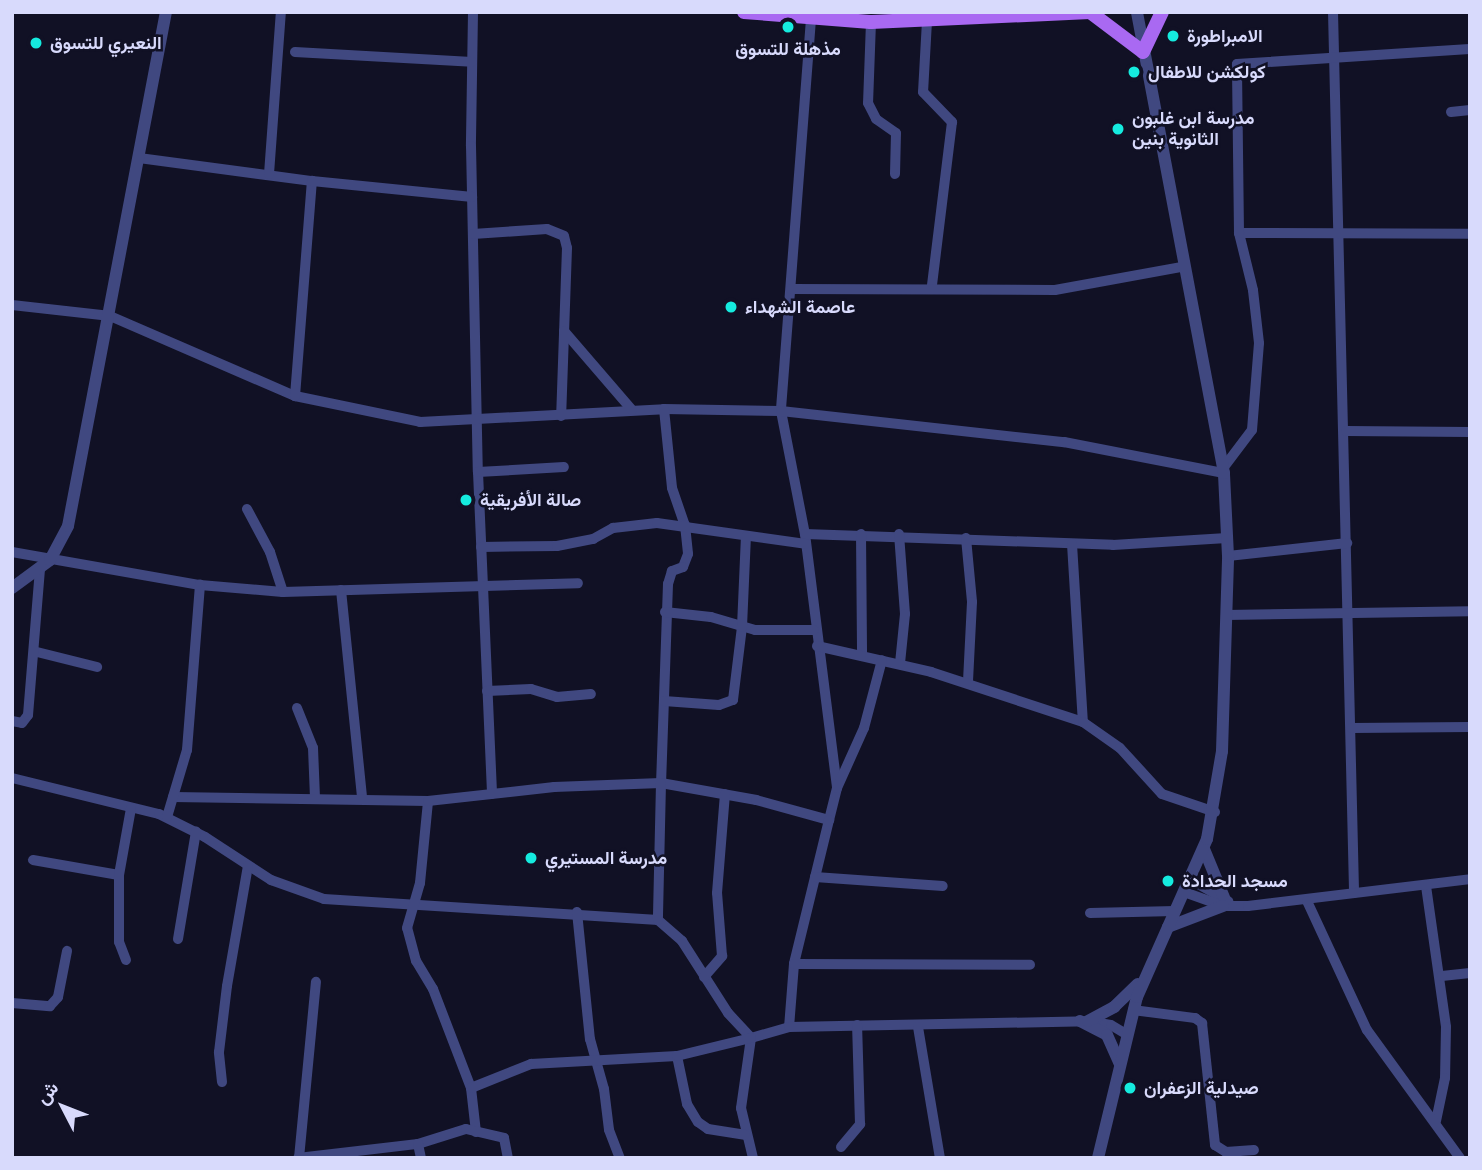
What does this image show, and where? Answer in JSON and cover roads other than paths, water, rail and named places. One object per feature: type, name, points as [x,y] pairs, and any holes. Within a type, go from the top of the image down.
[{"type":"main road","points":[[744,12],[872,22],[1090,12],[1143,52],[1162,12]]},
{"type":"street","points":[[12,588],[45,564],[68,526],[166,12]]},
{"type":"street","points":[[269,174],[281,12]]},
{"type":"street","points":[[473,12],[472,197],[478,472],[492,794]]},
{"type":"street","points":[[1098,1158],[1133,1010],[1145,976],[1204,849],[1215,812],[1222,751],[1228,556],[1224,470],[1182,267],[1137,12]]},
{"type":"street","points":[[1333,12],[1346,430],[1354,894]]},
{"type":"street","points":[[811,19],[781,411],[805,539],[814,630],[837,788]]},
{"type":"street","points":[[927,21],[923,92],[952,121],[932,286]]},
{"type":"street","points":[[872,22],[868,103],[876,120],[896,133],[895,174]]},
{"type":"street","points":[[1224,470],[1249,437],[1256,388],[1256,309],[1239,233],[1237,64],[1470,49]]},
{"type":"street","points":[[295,52],[472,62]]},
{"type":"street","points":[[1451,112],[1470,110]]},
{"type":"street","points":[[139,158],[312,181],[472,197]]},
{"type":"street","points":[[295,396],[312,181]]},
{"type":"street","points":[[473,234],[547,229],[564,236],[561,416]]},
{"type":"street","points":[[1239,233],[1340,236],[1470,234]]},
{"type":"street","points":[[791,289],[1055,290],[1182,267]]},
{"type":"street","points":[[12,305],[110,316],[295,396],[420,422],[664,409],[781,411],[1064,442],[1224,470]]},
{"type":"street","points":[[564,331],[632,411]]},
{"type":"street","points":[[658,920],[666,612],[672,571],[686,564],[685,525],[672,488],[664,409]]},
{"type":"street","points":[[1346,430],[1470,432]]},
{"type":"street","points":[[478,472],[564,467]]},
{"type":"street","points":[[247,509],[270,552],[283,593]]},
{"type":"street","points":[[481,547],[557,546],[593,539],[613,528],[685,525],[746,537],[805,539],[899,534],[1072,544],[1227,538]]},
{"type":"street","points":[[861,534],[862,656]]},
{"type":"street","points":[[899,534],[905,614],[900,663]]},
{"type":"street","points":[[664,701],[719,705],[733,700],[743,627],[746,537]]},
{"type":"street","points":[[966,538],[972,602],[968,682]]},
{"type":"street","points":[[1228,556],[1347,543]]},
{"type":"street","points":[[1072,544],[1083,722]]},
{"type":"street","points":[[12,552],[45,564],[283,593],[578,583]]},
{"type":"street","points":[[12,721],[27,720],[37,652],[45,564]]},
{"type":"street","points":[[167,817],[189,731],[200,585]]},
{"type":"street","points":[[341,590],[362,798]]},
{"type":"street","points":[[1226,615],[1470,611]]},
{"type":"street","points":[[666,612],[743,627],[814,630]]},
{"type":"street","points":[[817,646],[900,663],[968,682],[1083,722],[1120,748],[1162,794],[1215,812]]},
{"type":"street","points":[[37,652],[97,667]]},
{"type":"street","points":[[789,1027],[794,964],[814,877],[837,788],[864,728],[882,660]]},
{"type":"street","points":[[487,691],[531,689],[558,697],[591,694]]},
{"type":"street","points":[[297,708],[313,748],[315,797]]},
{"type":"street","points":[[1352,728],[1470,727]]},
{"type":"street","points":[[12,778],[167,817],[286,887],[324,899],[577,912],[658,920],[682,942],[704,977],[751,1038],[741,1108],[745,1135],[753,1158]]},
{"type":"street","points":[[173,797],[315,797],[428,802],[492,794],[661,783],[725,794],[829,820]]},
{"type":"street","points":[[704,977],[722,956],[718,892],[725,794]]},
{"type":"street","points":[[428,802],[414,902],[407,919],[410,946],[437,996],[471,1088],[476,1132]]},
{"type":"street","points":[[126,960],[119,942],[119,876],[131,808]]},
{"type":"street","points":[[178,939],[196,832]]},
{"type":"street","points":[[1204,849],[1224,903]]},
{"type":"street","points":[[33,860],[119,876]]},
{"type":"street","points":[[222,1082],[219,1052],[227,986],[248,866]]},
{"type":"street","points":[[814,877],[943,886]]},
{"type":"street","points":[[1184,892],[1241,906],[1307,901],[1470,879]]},
{"type":"street","points":[[1191,880],[1224,903]]},
{"type":"street","points":[[1426,886],[1441,976],[1447,1058],[1436,1121]]},
{"type":"street","points":[[1307,901],[1350,1002],[1460,1158]]},
{"type":"street","points":[[1168,926],[1224,903]]},
{"type":"street","points":[[1090,913],[1175,911]]},
{"type":"street","points":[[577,912],[594,1060],[620,1158]]},
{"type":"street","points":[[12,1003],[50,1006],[58,997],[67,951]]},
{"type":"street","points":[[794,964],[1030,965]]},
{"type":"street","points":[[1441,976],[1470,973]]},
{"type":"street","points":[[1084,1021],[1114,1007],[1145,976]]},
{"type":"street","points":[[316,982],[299,1158],[418,1144],[447,1132],[476,1132],[503,1138],[508,1158]]},
{"type":"street","points":[[1133,1010],[1195,1017],[1202,1023],[1214,1146],[1226,1152],[1254,1150]]},
{"type":"street","points":[[471,1088],[531,1064],[677,1056],[789,1027],[918,1027],[1084,1021],[1111,1025],[1126,1034]]},
{"type":"street","points":[[1084,1021],[1107,1035],[1121,1066]]},
{"type":"street","points":[[841,1147],[860,1124],[857,1025]]},
{"type":"street","points":[[918,1027],[940,1158]]},
{"type":"street","points":[[677,1056],[687,1104],[698,1122],[708,1129],[745,1135]]},
{"type":"street","points":[[418,1144],[421,1158]]},
{"type":"place","name":"مذهلة للتسوق","points":[[788,27]]},
{"type":"place","name":"الامبراطورة","points":[[1173,36]]},
{"type":"place","name":"النعيري للتسوق","points":[[36,43]]},
{"type":"place","name":"كولكشن للاطفال","points":[[1134,72]]},
{"type":"place","name":"مدرسة ابن غلبون الثانوية بنين","points":[[1118,129]]},
{"type":"place","name":"عاصمة الشهداء","points":[[731,307]]},
{"type":"place","name":"صالة الأفريقية","points":[[466,500]]},
{"type":"place","name":"مدرسة المستيري","points":[[531,858]]},
{"type":"place","name":"مسجد الحدادة","points":[[1168,881]]},
{"type":"place","name":"صيدلية الزعفران","points":[[1130,1088]]}]
